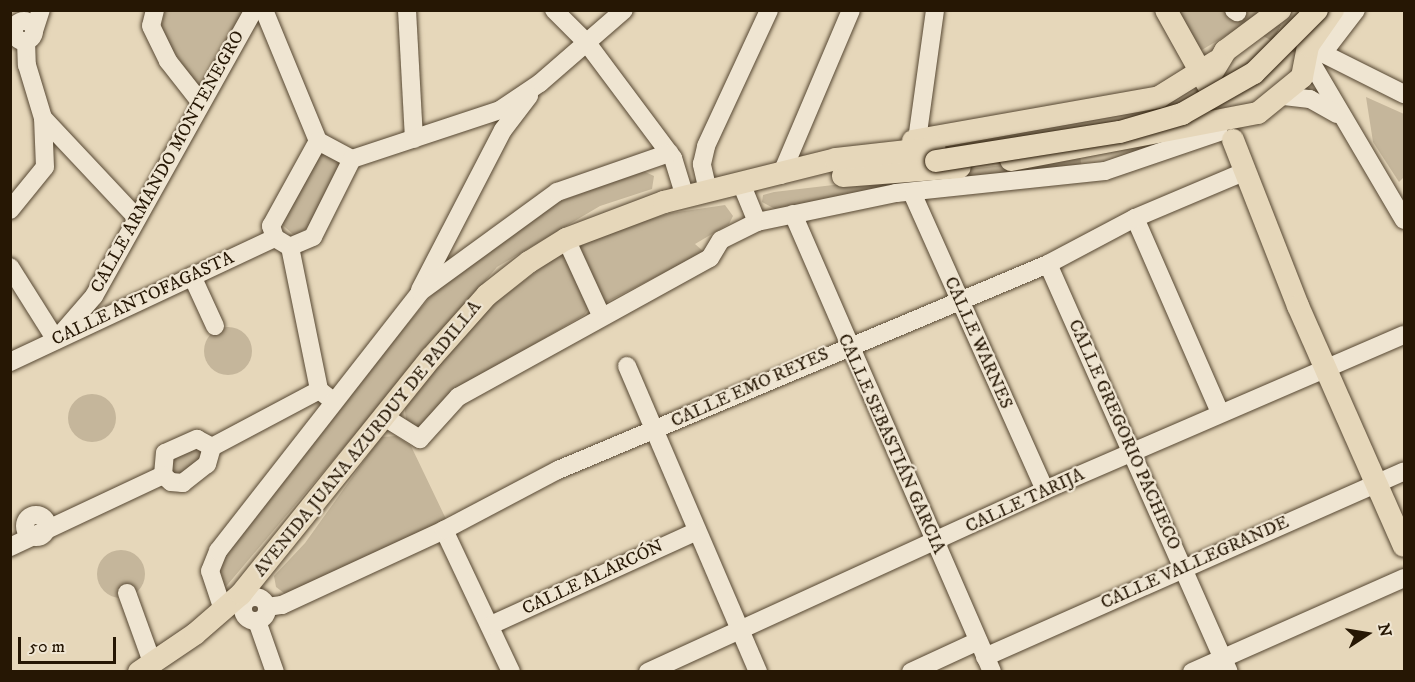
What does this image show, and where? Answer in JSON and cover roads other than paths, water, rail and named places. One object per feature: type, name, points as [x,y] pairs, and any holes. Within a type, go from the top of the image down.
[{"type":"main road","points":[[1166,10],[1216,110],[1404,546]]},
{"type":"main road","points":[[1177,10],[1194,48]]},
{"type":"main road","points":[[929,149],[1165,108],[1248,63],[1301,10]]},
{"type":"main road","points":[[929,149],[1120,132],[1173,118],[1254,73],[1317,10]]},
{"type":"main road","points":[[929,149],[1134,103],[1216,110],[1242,116],[1284,96],[1302,77],[1333,10]]},
{"type":"main road","points":[[1240,11],[1275,15],[1313,52]]},
{"type":"main road","points":[[1271,241],[1237,175],[1216,110],[1217,61],[1275,15]]},
{"type":"main road","points":[[839,167],[868,178],[1064,153],[1216,110]]},
{"type":"main road","name":"AVENIDA JUANA AZURDUY DE PADILLA","points":[[148,668],[249,610],[263,570],[487,295],[566,239],[621,215],[685,196],[741,183],[929,149]]},
{"type":"main road","points":[[249,610],[263,570]]},
{"type":"street","points":[[10,210],[45,167],[43,118],[20,34],[41,10]]},
{"type":"street","points":[[156,10],[151,26],[168,61],[201,103]]},
{"type":"street","name":"CALLE ARMANDO MONTENEGRO","points":[[56,340],[94,296],[136,217],[254,10]]},
{"type":"street","points":[[264,10],[318,141],[352,159],[500,110],[540,83],[624,10]]},
{"type":"street","points":[[407,10],[414,139]]},
{"type":"street","points":[[554,10],[587,43],[669,153],[685,196]]},
{"type":"street","points":[[708,191],[702,164],[706,146],[770,10]]},
{"type":"street","points":[[781,176],[851,10]]},
{"type":"street","points":[[1313,52],[1356,10]]},
{"type":"street","points":[[929,149],[933,11]]},
{"type":"street","points":[[1313,52],[1404,94]]},
{"type":"street","points":[[1313,52],[1338,115],[1404,220]]},
{"type":"street","points":[[1361,78],[1404,100]]},
{"type":"street","points":[[420,292],[503,130],[540,83]]},
{"type":"street","points":[[1284,96],[1310,99],[1338,115]]},
{"type":"street","points":[[386,418],[420,439],[458,397],[601,315],[710,258],[722,240],[758,222],[896,193],[913,195],[1105,171],[1216,110]]},
{"type":"street","points":[[43,118],[136,217]]},
{"type":"street","points":[[318,141],[275,214],[326,395]]},
{"type":"street","points":[[275,672],[249,610],[210,572],[218,551],[326,395],[420,292],[557,192],[669,153]]},
{"type":"street","name":"CALLE ANTOFAGASTA","points":[[10,362],[192,276],[282,242],[313,237],[352,159]]},
{"type":"street","name":"CALLE EMO REYES","points":[[249,610],[282,605],[444,530],[558,470],[847,345],[1048,264],[1136,218],[1237,175]]},
{"type":"street","points":[[741,183],[758,222]]},
{"type":"street","name":"CALLE WARNES","points":[[913,195],[958,301],[1045,490]]},
{"type":"street","name":"CALLE SEBASTIÁN GARCIA","points":[[793,214],[847,345],[985,657]]},
{"type":"street","points":[[1136,218],[1220,413]]},
{"type":"street","points":[[566,239],[601,315]]},
{"type":"street","name":"CALLE GREGORIO PACHECO","points":[[1048,264],[1226,664]]},
{"type":"street","points":[[10,267],[56,340]]},
{"type":"street","points":[[192,276],[215,326]]},
{"type":"street","name":"CALLE TARIJA","points":[[648,672],[934,544],[1045,490],[1326,366],[1404,335]]},
{"type":"street","points":[[627,366],[695,532],[759,672]]},
{"type":"street","points":[[10,547],[40,536],[163,475],[183,483],[196,477],[207,464],[212,447],[326,395]]},
{"type":"street","points":[[163,475],[165,453],[172,449],[197,439],[212,447]]},
{"type":"street","name":"CALLE VALLEGRANDE","points":[[911,672],[985,657],[1404,471]]},
{"type":"street","points":[[444,530],[491,625],[511,672]]},
{"type":"street","name":"CALLE ALARCÓN","points":[[491,625],[695,532]]},
{"type":"street","points":[[1192,672],[1226,664],[1404,578]]},
{"type":"street","points":[[127,593],[148,668]]},
{"type":"tunnel","points":[[1237,12],[1299,45]]}]
